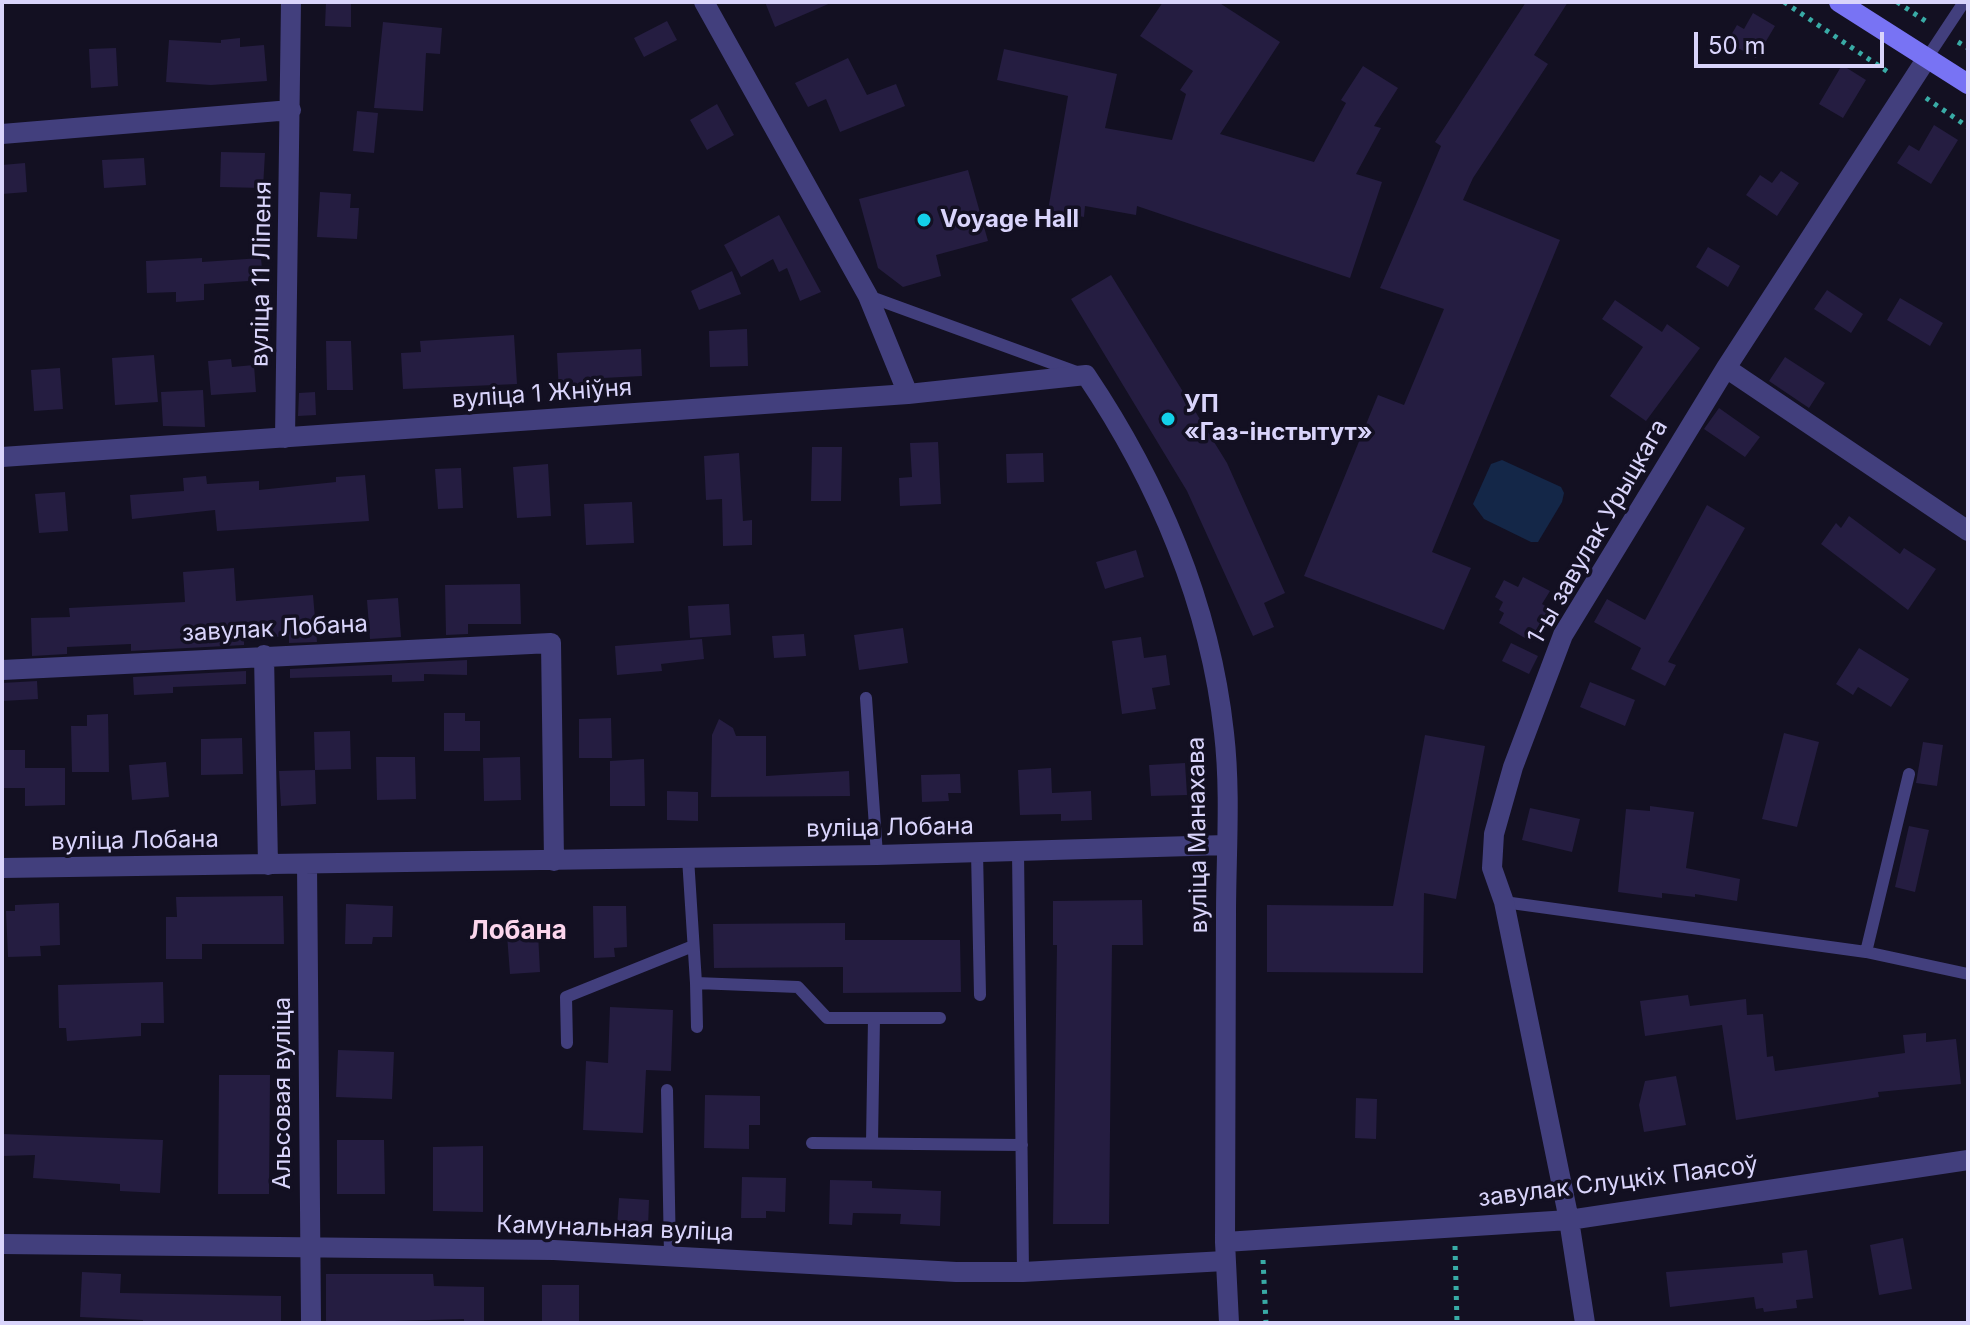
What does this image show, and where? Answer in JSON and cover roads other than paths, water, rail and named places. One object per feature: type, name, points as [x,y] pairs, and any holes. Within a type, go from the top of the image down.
[{"type":"main road","points":[[1839,2],[1968,84]]},
{"type":"street","name":"вуліца 11 Ліпеня","points":[[285,438],[291,2]]},
{"type":"street","points":[[704,2],[868,296],[908,394]]},
{"type":"street","name":"1-ы завулак Урыцкага","points":[[1585,1323],[1569,1220],[1504,902],[1492,868],[1494,834],[1538,696],[1563,635],[1726,368],[1927,58]]},
{"type":"street","points":[[2,134],[291,110]]},
{"type":"street","points":[[1726,368],[1968,531]]},
{"type":"street","name":"вуліца 1 Жніўня","points":[[2,457],[908,394],[1086,375]]},
{"type":"street","name":"вуліца Манахава","points":[[1086,375],[1125,434],[1157,497],[1185,568],[1207,645],[1224,734],[1225,1252],[1229,1323]]},
{"type":"street","name":"завулак Лобана","points":[[2,670],[551,643],[554,861]]},
{"type":"street","points":[[264,655],[268,865]]},
{"type":"street","name":"вуліца Лобана","points":[[2,868],[877,855],[1226,845]]},
{"type":"street","name":"Альсовая вуліца","points":[[307,864],[311,1323]]},
{"type":"street","name":"завулак Слуцкіх Паясоў","points":[[1225,1252],[1262,1241],[1569,1220],[1968,1160]]},
{"type":"street","name":"Камунальная вуліца","points":[[2,1244],[554,1250],[956,1272],[1023,1272],[1225,1252]]},
{"type":"lane","points":[[1927,58],[1964,2]]},
{"type":"lane","points":[[868,296],[1086,375]]},
{"type":"lane","points":[[866,698],[877,855]]},
{"type":"lane","points":[[1866,952],[1909,774]]},
{"type":"lane","points":[[1018,851],[1023,1272]]},
{"type":"lane","points":[[977,852],[980,995]]},
{"type":"lane","points":[[688,858],[697,1027]]},
{"type":"lane","points":[[1504,902],[1866,952],[1968,974]]},
{"type":"lane","points":[[567,1043],[566,997],[693,946]]},
{"type":"lane","points":[[696,983],[798,987],[827,1018],[940,1018]]},
{"type":"lane","points":[[872,1143],[874,1018]]},
{"type":"lane","points":[[667,1090],[670,1256]]},
{"type":"lane","points":[[812,1143],[1022,1145]]},
{"type":"water","points":[[1502,460],[1561,487],[1564,493],[1562,502],[1538,542],[1531,542],[1484,519],[1473,504],[1491,464]]},
{"type":"place","name":"Voyage Hall","points":[[924,220]]},
{"type":"place","name":"УП «Газ-інстытут»","points":[[1168,419]]},
{"type":"district","name":"Лобана","points":[[518,931]]}]
